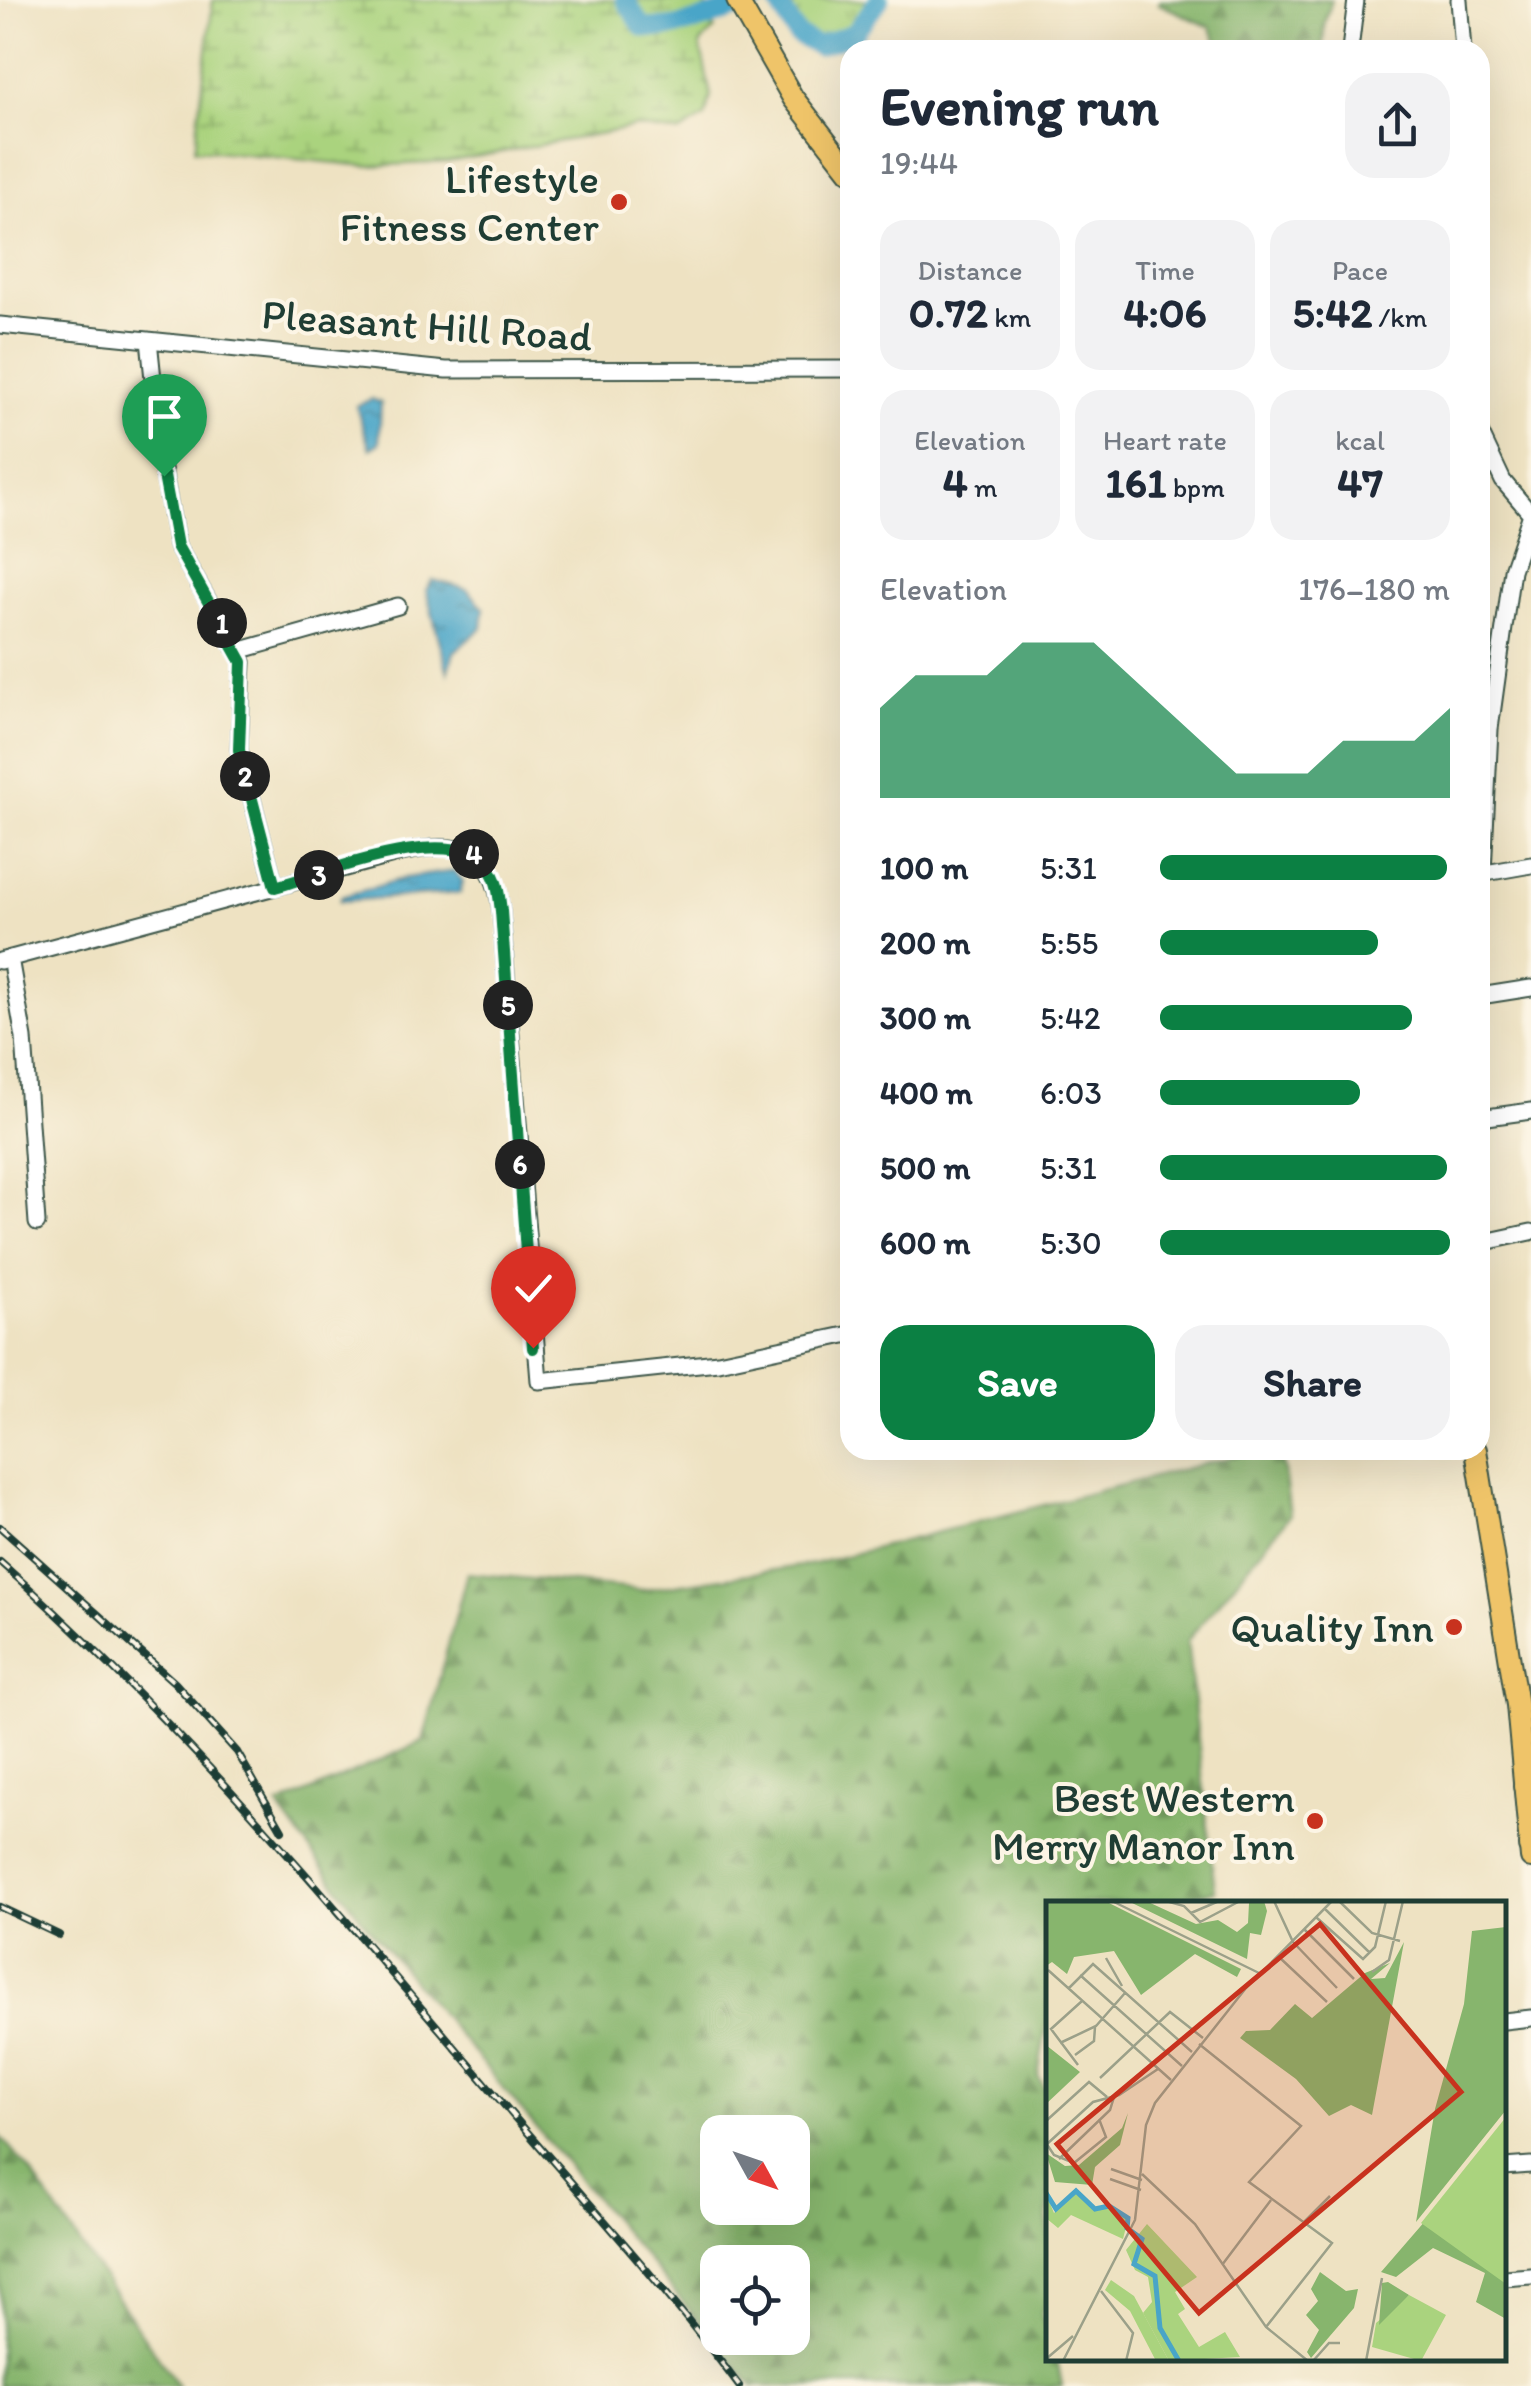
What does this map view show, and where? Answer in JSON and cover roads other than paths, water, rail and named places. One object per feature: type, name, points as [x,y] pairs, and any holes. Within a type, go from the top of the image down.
[{"type":"main road","points":[[737,0],[793,98],[840,158]]},
{"type":"main road","points":[[1478,1460],[1528,1791],[1531,1858]]},
{"type":"street","points":[[1351,40],[1356,0]]},
{"type":"street","points":[[1459,0],[1462,40]]},
{"type":"street","name":"Pleasant Hill Road","points":[[0,325],[489,372],[840,369]]},
{"type":"street","points":[[149,340],[161,457],[177,546],[238,651],[243,670],[239,750],[275,887]]},
{"type":"street","points":[[1490,454],[1502,481],[1531,514],[1514,560],[1490,699]]},
{"type":"street","points":[[238,651],[398,606]]},
{"type":"street","points":[[37,1223],[24,1038],[5,959],[402,852],[450,846],[471,853],[488,866],[501,911],[533,1348],[539,1382],[718,1362],[840,1336]]},
{"type":"street","points":[[1490,872],[1531,865]]},
{"type":"street","points":[[1490,994],[1531,988]]},
{"type":"street","points":[[1490,1117],[1531,1112]]},
{"type":"street","points":[[1490,1241],[1531,1232]]},
{"type":"street","points":[[1506,2021],[1531,2018]]},
{"type":"street","points":[[1506,2167],[1531,2165]]},
{"type":"street","points":[[1506,2278],[1531,2276]]},
{"type":"water","points":[[372,399],[381,403],[379,443],[370,449],[356,406]]},
{"type":"water","points":[[433,580],[467,589],[484,608],[482,628],[454,652],[448,673],[426,590]]},
{"type":"water","points":[[454,871],[463,881],[460,893],[340,901],[341,897],[405,878]]},
{"type":"waterway","points":[[625,0],[643,27],[657,28],[701,20],[757,0]]},
{"type":"waterway","points":[[777,0],[797,35],[818,46],[854,33],[879,0]]},
{"type":"railway","points":[[0,1527],[175,1683],[237,1752],[282,1830]]},
{"type":"railway","points":[[0,1562],[128,1684],[250,1811],[645,2268],[739,2386]]},
{"type":"railway","points":[[0,1907],[59,1935]]},
{"type":"place","name":"Lifestyle Fitness Center","points":[[619,202]]},
{"type":"place","name":"Quality Inn","points":[[1454,1627]]},
{"type":"place","name":"Best Western Merry Manor Inn","points":[[1315,1821]]}]
